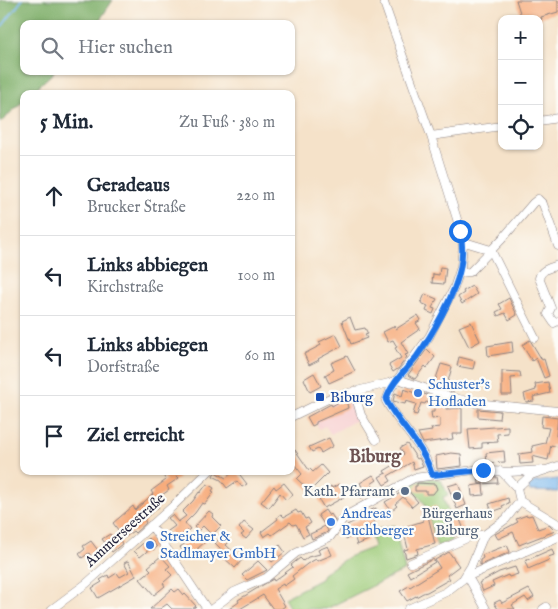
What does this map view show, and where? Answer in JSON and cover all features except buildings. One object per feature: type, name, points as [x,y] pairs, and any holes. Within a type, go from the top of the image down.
[{"type":"street","points":[[383,0],[431,136],[457,219],[462,244],[460,273],[454,288],[429,337],[391,388],[386,400]]},
{"type":"street","points":[[543,120],[558,118]]},
{"type":"street","points":[[431,136],[498,127]]},
{"type":"street","points":[[460,273],[470,272],[492,250],[533,202],[538,199],[543,204],[558,246]]},
{"type":"street","points":[[462,244],[468,243],[492,250],[534,338]]},
{"type":"street","points":[[558,264],[540,273],[539,278],[555,308],[548,314],[552,322],[558,321]]},
{"type":"street","points":[[295,415],[327,399],[354,391],[373,388],[398,379],[451,397],[475,402],[558,411]]},
{"type":"street","points":[[373,388],[386,400],[392,411],[422,450],[432,475]]},
{"type":"street","points":[[354,391],[361,415],[376,440]]},
{"type":"street","points":[[517,488],[531,476],[558,466]]},
{"type":"street","points":[[212,609],[234,592],[266,578],[296,553],[330,538],[342,519],[349,514],[414,478],[474,470],[544,470]]},
{"type":"street","points":[[501,471],[517,488],[520,501],[558,524]]},
{"type":"street","name":"Ammerseestraße","points":[[55,607],[87,583],[205,475]]},
{"type":"street","points":[[408,609],[449,590],[467,575],[484,535],[506,519],[520,501]]},
{"type":"street","points":[[152,525],[207,609]]},
{"type":"street","points":[[411,563],[474,535],[484,535]]},
{"type":"street","points":[[467,575],[558,538]]},
{"type":"street","points":[[467,575],[486,609]]},
{"type":"shaded area","points":[[342,400],[343,402],[353,400],[358,419],[331,434],[325,426],[319,429],[312,414]]},
{"type":"green space","points":[[0,0],[113,0],[100,20],[20,20],[20,75],[51,75],[34,90],[20,90],[20,104],[0,123]]},
{"type":"green space","points":[[432,478],[441,480],[448,495],[443,497],[450,517],[444,519],[452,541],[437,546],[425,504],[410,485]]},
{"type":"green space","points":[[394,525],[405,570],[326,609],[290,609],[284,598],[321,579],[323,574],[348,557],[374,547],[370,531]]},
{"type":"water","points":[[558,479],[558,492],[530,491],[528,486],[534,482]]},
{"type":"waterway","points":[[0,29],[22,0]]},
{"type":"place","name":"Schuster's Hofladen","points":[[418,393]]},
{"type":"place","name":"Biburg","points":[[320,397]]},
{"type":"place","name":"Kath. Pfarramt","points":[[405,491]]},
{"type":"place","name":"Bürgerhaus Biburg","points":[[457,496]]},
{"type":"place","name":"Andreas Buchberger","points":[[331,522]]},
{"type":"place","name":"Streicher & Stadlmayer GmbH","points":[[150,545]]},
{"type":"district","name":"Biburg","points":[[375,457]]},
{"type":"route","points":[[460,231],[462,244],[461,268],[454,288],[429,337],[391,388],[386,400],[392,411],[422,450],[432,475],[483,470]]}]
